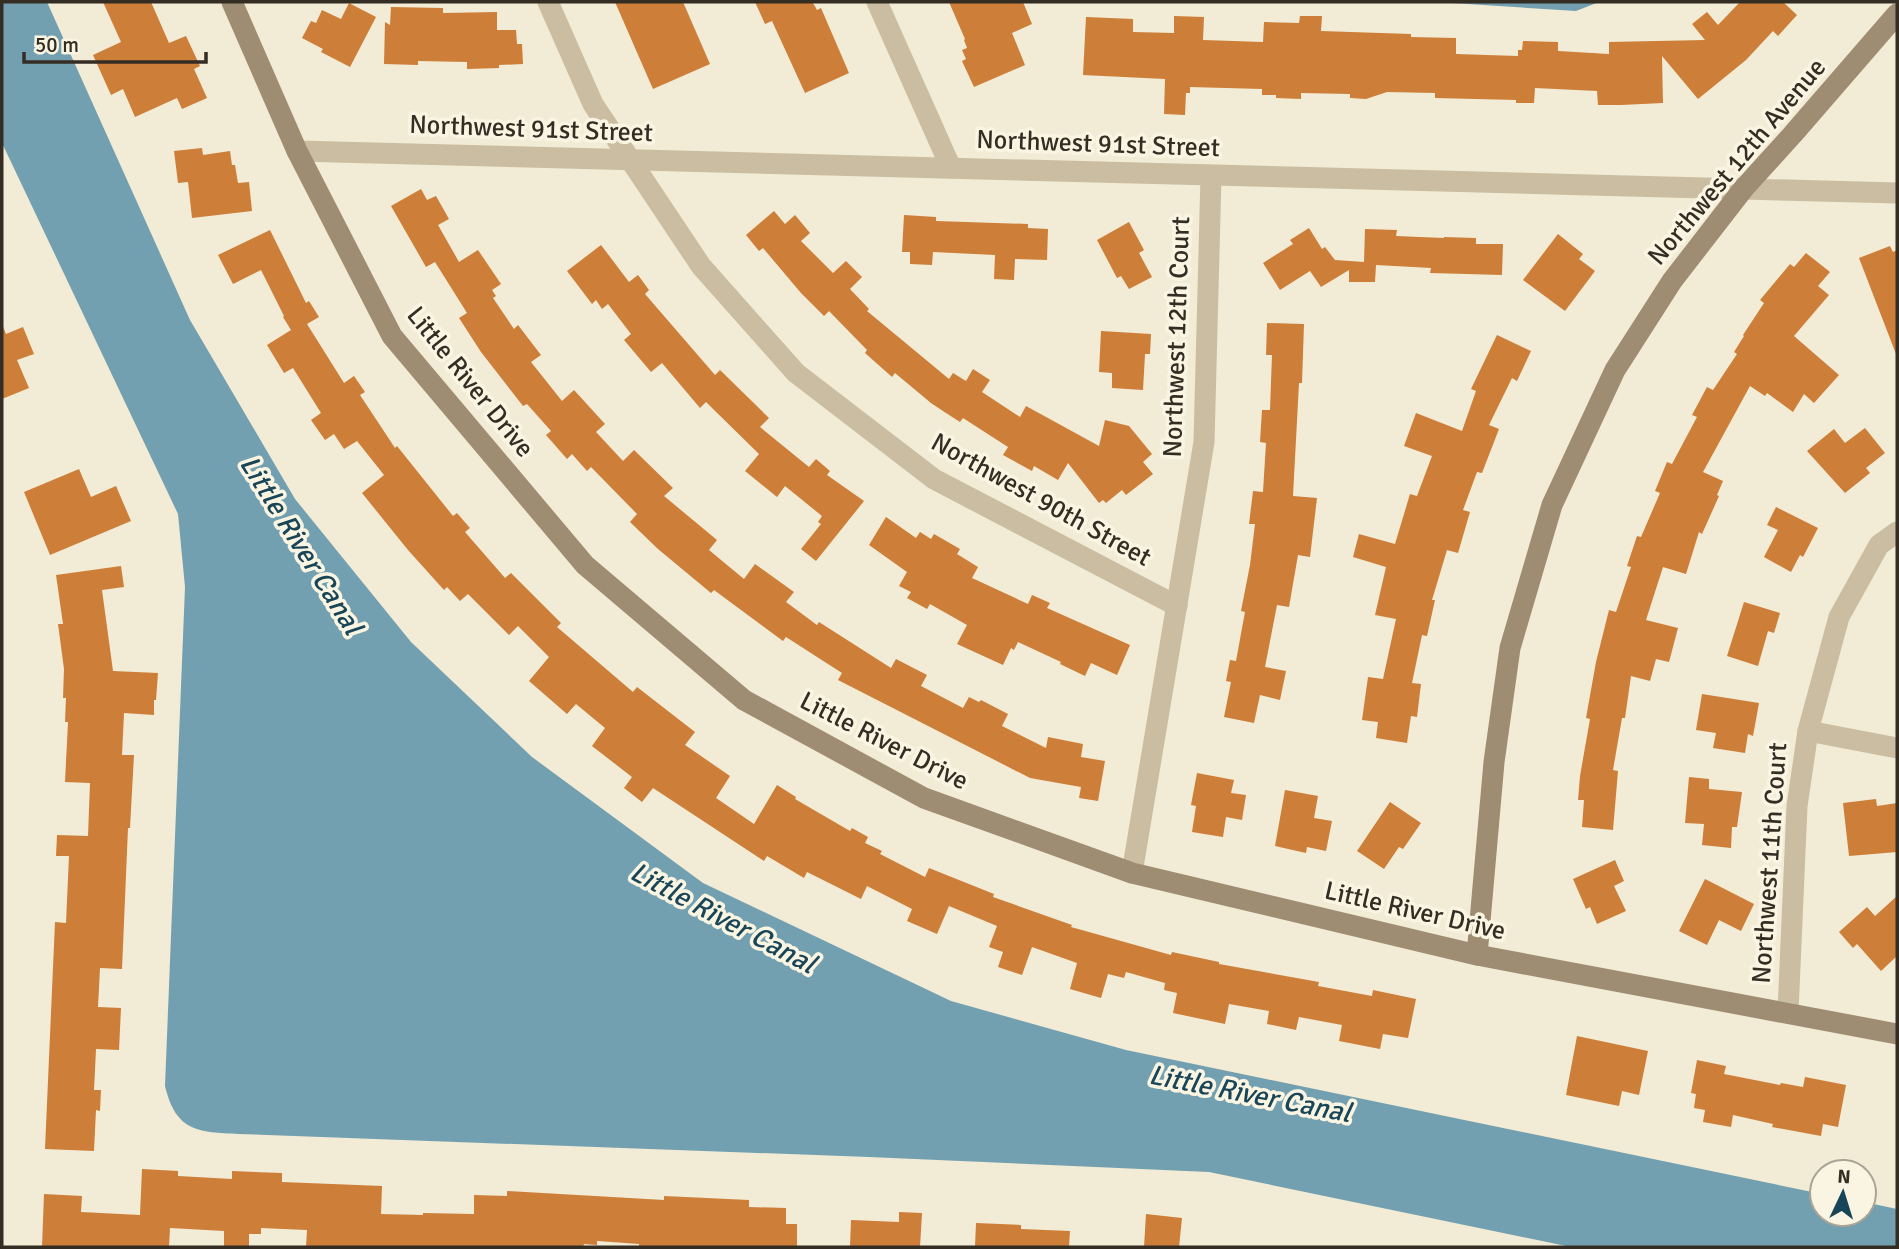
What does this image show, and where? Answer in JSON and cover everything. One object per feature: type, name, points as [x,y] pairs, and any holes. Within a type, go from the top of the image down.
[{"type":"street","name":"Little River Drive","points":[[232,2],[297,151],[393,337],[585,565],[744,700],[924,799],[1132,873],[1477,956],[1897,1034]]},
{"type":"street","name":"Northwest 90th Street","points":[[548,2],[593,104],[630,160],[701,266],[796,373],[934,479],[1177,606]]},
{"type":"street","points":[[877,2],[951,168]]},
{"type":"street","name":"Northwest 12th Avenue","points":[[1477,956],[1494,762],[1510,648],[1552,505],[1615,370],[1672,281],[1744,188],[1897,14]]},
{"type":"street","name":"Northwest 91st Street","points":[[297,151],[1897,192]]},
{"type":"street","name":"Northwest 12th Court","points":[[1132,873],[1205,442],[1211,176]]},
{"type":"street","name":"Northwest 11th Court","points":[[1788,1013],[1797,806],[1808,731],[1839,617],[1879,545],[1897,532]]},
{"type":"street","points":[[1808,731],[1897,748]]},
{"type":"water","name":"Little River Canal","points":[[2,2],[47,2],[190,320],[295,499],[411,642],[532,757],[703,883],[951,1001],[1126,1050],[1808,1191],[1808,1228],[1878,1228],[1878,1205],[1897,1209],[1897,1247],[1571,1247],[1209,1172],[239,1134],[200,1130],[182,1121],[175,1113],[165,1086],[185,587],[178,514],[2,143]]},
{"type":"water","points":[[1437,2],[1599,2],[1576,11]]},
{"type":"building","points":[[103,2],[151,2],[169,43],[186,36],[200,66],[194,69],[207,98],[182,109],[177,98],[135,117],[123,89],[111,95],[93,55],[121,42]]},
{"type":"building","points":[[615,2],[683,2],[710,64],[653,89]]},
{"type":"building","points":[[755,2],[815,2],[813,3],[817,10],[821,8],[849,73],[805,93],[772,21],[765,24]]},
{"type":"building","points":[[949,2],[1023,2],[1032,24],[1012,33],[1025,65],[974,87],[962,61],[966,59],[962,50],[967,48],[965,39]]},
{"type":"building","points":[[1740,2],[1783,2],[1797,15],[1778,36],[1773,31],[1746,60],[1698,99],[1662,56],[1663,103],[1598,105],[1597,91],[1535,88],[1534,103],[1516,103],[1516,100],[1435,98],[1435,93],[1387,92],[1366,99],[1350,98],[1350,94],[1301,93],[1301,99],[1276,98],[1276,95],[1262,95],[1262,89],[1190,87],[1190,93],[1186,93],[1185,115],[1164,114],[1165,79],[1083,75],[1086,17],[1133,19],[1133,32],[1174,33],[1174,16],[1204,17],[1203,40],[1263,42],[1264,22],[1299,23],[1300,16],[1322,16],[1321,31],[1456,38],[1456,54],[1518,56],[1523,41],[1558,42],[1558,51],[1609,54],[1609,42],[1705,40],[1692,24],[1707,12],[1718,25]]},
{"type":"building","points":[[349,3],[376,17],[350,67],[321,52],[323,49],[302,38],[311,21],[316,23],[322,10],[341,19]]},
{"type":"building","points":[[391,7],[443,8],[443,13],[497,12],[497,30],[516,30],[517,44],[522,44],[523,64],[467,69],[467,62],[418,61],[418,65],[384,64],[385,22],[390,25]]},
{"type":"building","points":[[202,148],[203,155],[230,151],[238,183],[249,182],[252,211],[192,218],[188,182],[178,183],[174,151]]},
{"type":"building","points":[[421,189],[427,200],[436,196],[449,219],[438,225],[459,262],[478,250],[501,284],[492,290],[496,296],[493,298],[514,329],[518,325],[541,355],[531,362],[562,401],[574,390],[605,424],[596,432],[623,461],[634,450],[673,488],[664,496],[717,540],[709,550],[744,579],[755,564],[794,592],[786,602],[817,625],[819,622],[891,668],[896,659],[927,675],[921,686],[963,708],[969,697],[979,702],[981,700],[1008,714],[1002,726],[1046,748],[1048,737],[1083,744],[1081,757],[1105,761],[1098,801],[1079,798],[1081,787],[1030,778],[838,680],[842,673],[786,637],[783,641],[714,590],[711,593],[658,549],[630,522],[637,514],[591,467],[587,471],[572,454],[567,459],[546,435],[551,431],[527,404],[523,406],[481,352],[459,318],[467,313],[435,262],[426,267],[391,206]]},
{"type":"building","points":[[774,211],[785,224],[795,215],[810,233],[801,241],[833,273],[846,261],[862,277],[850,289],[869,309],[867,311],[949,379],[953,373],[966,381],[973,369],[990,380],[982,392],[1020,417],[1026,406],[1099,446],[1105,420],[1129,426],[1152,454],[1143,462],[1153,474],[1126,495],[1122,490],[1106,503],[1103,500],[1099,503],[1068,463],[1058,480],[1034,466],[1032,471],[1003,455],[1008,447],[963,418],[960,422],[946,413],[895,373],[892,377],[865,353],[867,350],[829,311],[824,316],[801,293],[763,248],[759,251],[746,235]]},
{"type":"building","points":[[904,215],[936,217],[936,221],[1028,224],[1028,228],[1048,229],[1047,260],[1015,259],[1014,280],[994,279],[995,255],[933,252],[932,265],[910,264],[910,252],[902,252]]},
{"type":"building","points":[[1129,222],[1144,250],[1139,253],[1152,277],[1129,289],[1121,276],[1117,278],[1097,240]]},
{"type":"building","points":[[1309,228],[1322,249],[1325,247],[1335,260],[1364,262],[1365,229],[1397,230],[1396,236],[1476,238],[1476,244],[1503,244],[1502,275],[1430,273],[1431,268],[1376,265],[1375,282],[1349,282],[1349,270],[1321,287],[1310,271],[1280,290],[1263,263],[1293,244],[1290,240]]},
{"type":"building","points":[[270,230],[306,303],[309,301],[319,317],[307,324],[344,383],[354,376],[365,392],[360,395],[395,448],[397,446],[453,516],[457,513],[470,528],[465,532],[505,578],[511,573],[561,623],[557,627],[633,692],[637,687],[695,732],[685,745],[730,776],[716,798],[754,824],[777,785],[796,797],[795,799],[850,831],[852,828],[868,837],[865,843],[882,851],[880,854],[925,877],[929,868],[994,894],[993,897],[1072,925],[1071,927],[1171,955],[1172,952],[1219,964],[1319,982],[1318,986],[1372,996],[1373,990],[1416,999],[1408,1038],[1383,1034],[1380,1049],[1339,1041],[1342,1025],[1299,1017],[1296,1030],[1267,1024],[1269,1011],[1229,1004],[1225,1024],[1173,1013],[1177,993],[1164,990],[1165,983],[1126,972],[1124,978],[1108,974],[1101,998],[1070,989],[1077,963],[1032,947],[1022,975],[998,967],[1003,952],[989,947],[997,926],[949,906],[937,934],[907,921],[912,909],[867,886],[861,899],[807,872],[804,878],[767,856],[764,861],[653,788],[642,802],[624,788],[632,777],[592,746],[605,728],[576,704],[567,714],[529,681],[549,657],[518,626],[509,635],[468,594],[460,601],[447,587],[444,590],[362,493],[384,475],[357,441],[344,449],[334,434],[325,440],[311,420],[321,413],[293,368],[284,373],[267,345],[291,330],[261,270],[233,284],[218,255]]},
{"type":"building","points":[[1558,234],[1583,254],[1579,259],[1595,271],[1565,311],[1523,280]]},
{"type":"building","points":[[601,245],[629,282],[638,275],[649,290],[645,294],[715,375],[720,370],[769,418],[760,427],[809,467],[816,459],[830,471],[827,475],[864,501],[816,561],[801,549],[821,524],[818,522],[822,516],[785,486],[777,497],[745,471],[759,454],[706,402],[700,408],[662,363],[651,372],[624,340],[631,334],[608,304],[602,309],[596,300],[592,304],[567,271]]},
{"type":"building","points":[[1890,246],[1893,252],[1897,250],[1896,354],[1859,258]]},
{"type":"building","points":[[1806,253],[1830,272],[1818,286],[1829,295],[1794,336],[1839,375],[1814,403],[1804,394],[1793,412],[1767,393],[1765,396],[1750,386],[1703,472],[1723,481],[1702,534],[1699,532],[1686,574],[1663,567],[1646,620],[1678,628],[1669,662],[1656,659],[1650,681],[1631,676],[1613,770],[1618,771],[1613,830],[1582,827],[1584,800],[1578,800],[1580,776],[1590,719],[1586,718],[1596,662],[1609,610],[1616,612],[1631,567],[1627,566],[1637,536],[1641,537],[1660,493],[1655,491],[1667,462],[1672,464],[1697,417],[1692,415],[1707,387],[1713,390],[1737,354],[1734,352],[1743,335],[1764,303],[1760,300],[1790,264],[1794,267]]},
{"type":"building","points":[[1267,323],[1304,324],[1293,496],[1317,498],[1310,557],[1298,555],[1289,607],[1277,605],[1265,667],[1286,671],[1280,700],[1260,695],[1254,723],[1224,717],[1231,682],[1226,681],[1230,660],[1236,661],[1245,612],[1241,611],[1255,524],[1249,524],[1253,491],[1263,492],[1266,443],[1260,442],[1262,410],[1270,410],[1272,355],[1266,355]]},
{"type":"building","points":[[2,324],[6,334],[23,327],[34,354],[17,360],[29,388],[2,399]]},
{"type":"building","points":[[1101,331],[1151,334],[1150,354],[1145,354],[1143,390],[1112,388],[1112,373],[1099,372]]},
{"type":"building","points":[[1497,335],[1531,351],[1517,381],[1512,378],[1489,425],[1499,429],[1482,473],[1477,472],[1463,510],[1470,512],[1458,553],[1447,550],[1432,600],[1435,600],[1427,636],[1422,635],[1412,683],[1421,684],[1417,717],[1411,716],[1407,743],[1376,738],[1378,722],[1362,720],[1368,677],[1383,679],[1396,619],[1375,615],[1386,567],[1353,557],[1359,534],[1395,544],[1410,494],[1417,496],[1432,456],[1404,446],[1416,413],[1462,431],[1476,391],[1471,389]]},
{"type":"building","points":[[1865,428],[1885,453],[1866,468],[1870,473],[1845,493],[1807,451],[1834,429],[1845,443]]},
{"type":"building","points":[[79,469],[91,497],[116,486],[131,521],[50,555],[24,492]]},
{"type":"building","points":[[1776,507],[1818,528],[1803,557],[1800,555],[1791,572],[1764,557],[1778,530],[1767,525]]},
{"type":"building","points":[[886,517],[916,538],[920,532],[931,539],[934,534],[960,549],[957,554],[978,567],[972,578],[1028,604],[1032,595],[1050,603],[1047,608],[1130,645],[1117,675],[1091,663],[1085,676],[1018,642],[1014,650],[1011,648],[1003,665],[957,644],[967,625],[930,604],[927,609],[907,598],[911,592],[899,586],[907,572],[869,545]]},
{"type":"building","points":[[121,566],[124,587],[102,590],[113,671],[158,673],[154,715],[124,713],[122,755],[134,755],[122,969],[100,968],[98,1007],[121,1008],[119,1050],[96,1049],[94,1090],[101,1090],[100,1111],[96,1110],[94,1151],[45,1149],[55,922],[66,923],[69,856],[56,856],[57,835],[88,836],[90,783],[65,782],[68,722],[65,722],[66,698],[63,698],[64,669],[58,624],[63,624],[56,575]]},
{"type":"building","points":[[1744,602],[1780,613],[1774,633],[1768,631],[1758,666],[1727,656]]},
{"type":"building","points":[[1702,694],[1759,703],[1753,736],[1748,734],[1745,753],[1713,748],[1716,733],[1696,730]]},
{"type":"building","points":[[1197,773],[1234,780],[1231,793],[1246,795],[1242,820],[1226,817],[1223,837],[1192,832],[1196,806],[1191,805]]},
{"type":"building","points":[[1689,777],[1709,779],[1709,789],[1742,792],[1737,827],[1732,827],[1731,848],[1702,845],[1704,824],[1685,823]]},
{"type":"building","points":[[1285,790],[1318,796],[1314,818],[1332,821],[1326,851],[1307,847],[1306,853],[1275,846]]},
{"type":"building","points":[[1876,799],[1877,806],[1897,803],[1897,852],[1849,856],[1843,803]]},
{"type":"building","points":[[1390,802],[1421,823],[1403,849],[1399,847],[1384,869],[1357,851]]},
{"type":"building","points":[[1615,860],[1624,881],[1614,886],[1626,911],[1597,924],[1590,907],[1586,909],[1573,879]]},
{"type":"building","points":[[1705,879],[1754,904],[1741,931],[1719,920],[1707,945],[1679,931]]},
{"type":"building","points":[[1897,896],[1897,956],[1881,971],[1857,944],[1853,948],[1839,932],[1867,907],[1875,916]]},
{"type":"building","points":[[1577,1036],[1648,1051],[1639,1095],[1622,1091],[1619,1106],[1566,1095]]},
{"type":"building","points":[[1697,1060],[1726,1066],[1724,1074],[1780,1085],[1803,1087],[1805,1077],[1846,1085],[1838,1127],[1823,1124],[1821,1136],[1772,1127],[1773,1124],[1733,1115],[1731,1127],[1703,1122],[1705,1110],[1694,1108],[1696,1094],[1691,1093]]},
{"type":"building","points":[[142,1169],[178,1171],[178,1176],[232,1179],[232,1171],[282,1173],[282,1182],[382,1186],[381,1214],[474,1214],[474,1195],[507,1196],[507,1191],[664,1200],[664,1196],[749,1200],[749,1207],[786,1208],[786,1224],[797,1224],[797,1247],[639,1247],[639,1244],[597,1241],[597,1245],[584,1244],[583,1247],[306,1247],[307,1230],[261,1228],[261,1234],[249,1234],[249,1247],[224,1247],[224,1231],[170,1228],[169,1247],[42,1247],[44,1194],[82,1196],[81,1212],[140,1215]]},
{"type":"building","points":[[899,1212],[922,1213],[920,1247],[850,1247],[851,1220],[899,1222]]},
{"type":"building","points":[[1146,1214],[1182,1218],[1179,1247],[1144,1247]]},
{"type":"building","points":[[976,1223],[1021,1225],[1021,1229],[1070,1231],[1069,1247],[975,1247]]}]
